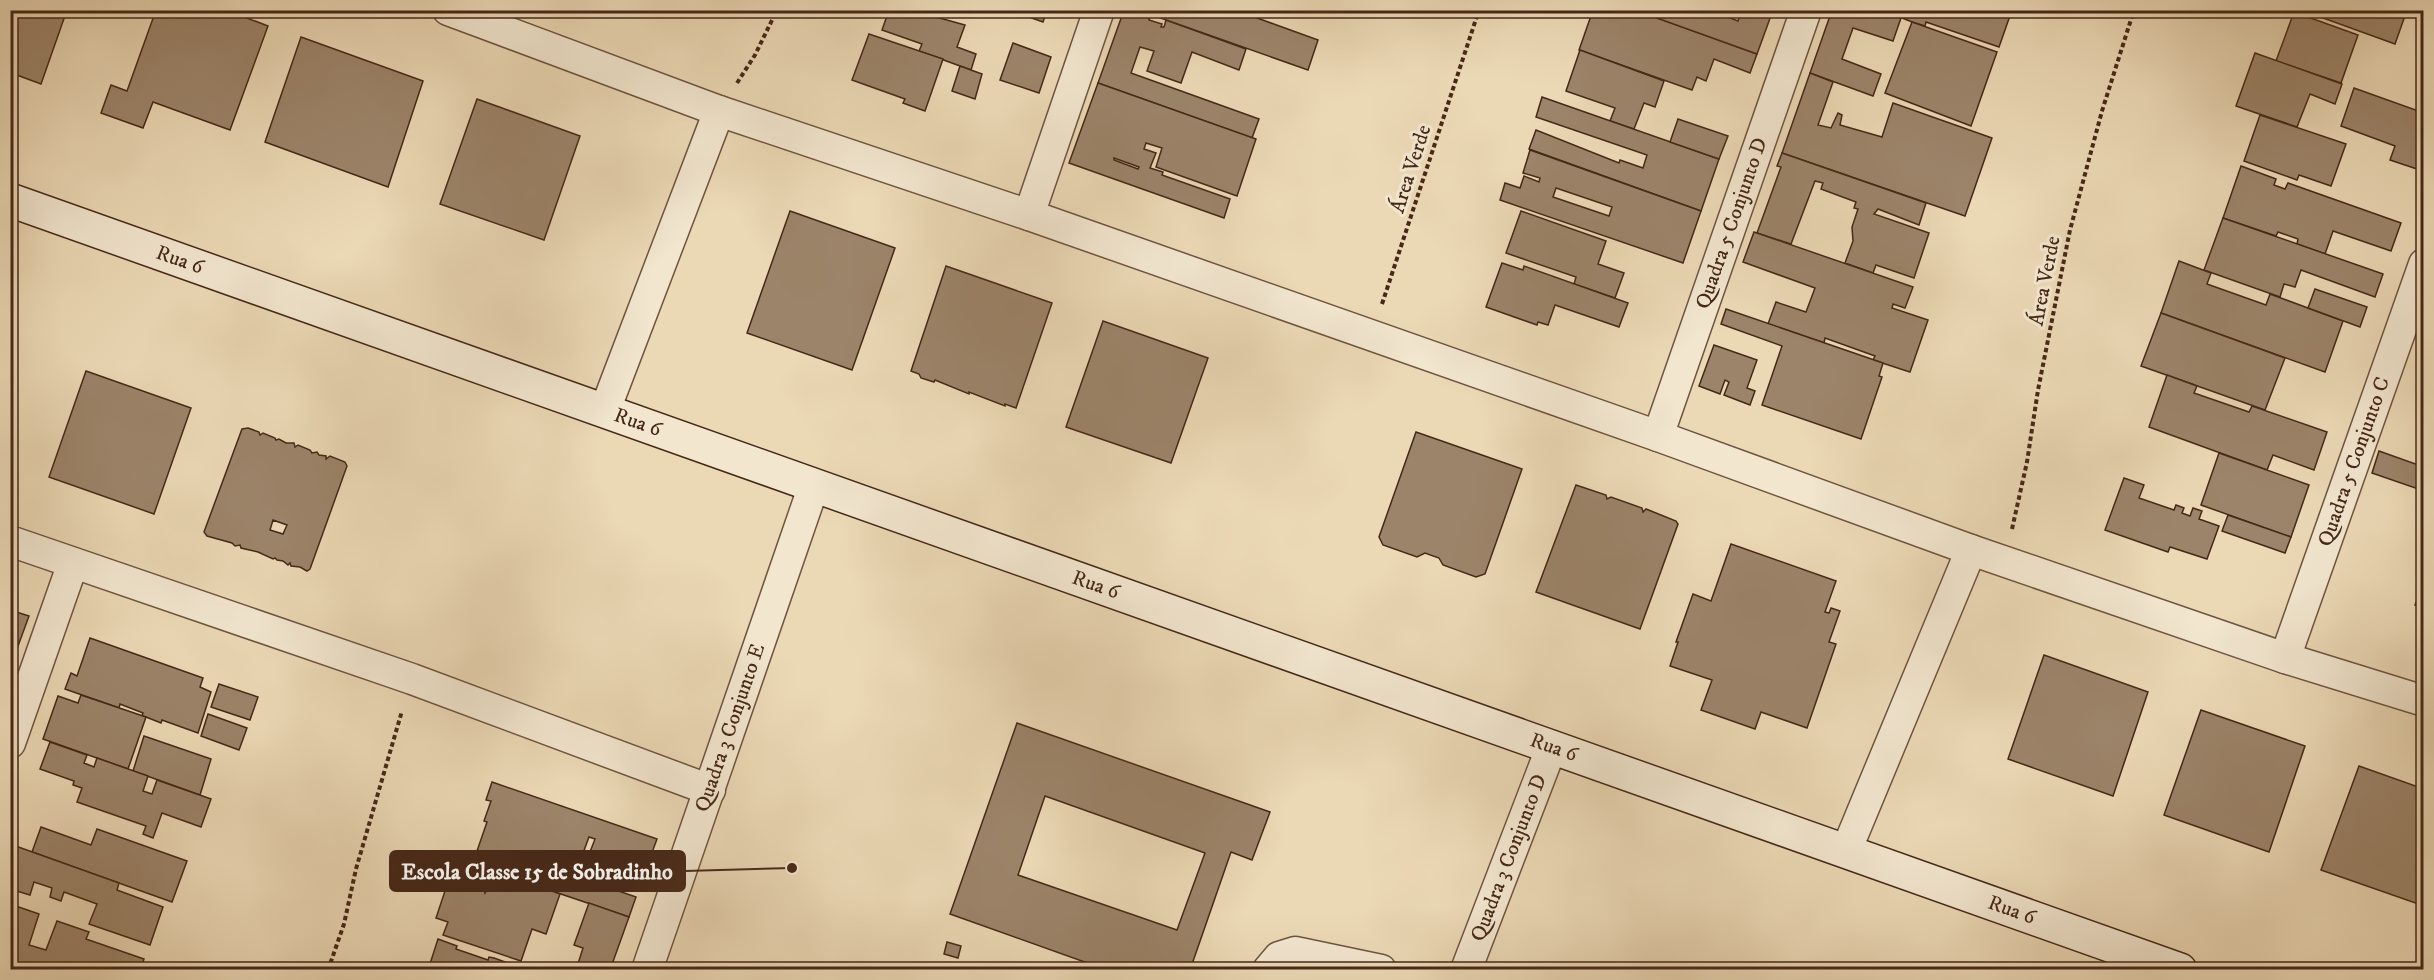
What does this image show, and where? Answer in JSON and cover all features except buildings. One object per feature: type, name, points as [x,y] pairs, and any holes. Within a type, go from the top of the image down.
[{"type":"street","points":[[448,10],[718,111],[1029,215],[1658,436],[2005,562],[2286,658],[2424,701]]},
{"type":"street","points":[[1029,215],[1100,10]]},
{"type":"street","name":"Quadra 5 Conjunto D","points":[[1658,436],[1806,10]]},
{"type":"street","points":[[605,410],[718,111]]},
{"type":"street","name":"Rua 6","points":[[10,200],[2180,969]]},
{"type":"street","name":"Quadra 5 Conjunto C","points":[[2286,658],[2424,264]]},
{"type":"street","name":"Quadra 3 Conjunto E","points":[[647,969],[814,485]]},
{"type":"street","points":[[10,541],[412,679],[710,790]]},
{"type":"street","points":[[1846,851],[1971,550]]},
{"type":"street","points":[[10,742],[73,563]]},
{"type":"street","name":"Quadra 3 Conjunto D","points":[[1466,969],[1552,746]]},
{"type":"street","points":[[1268,969],[1279,957],[1295,952],[1380,969]]},
{"type":"path","points":[[718,111],[755,55],[777,10]]},
{"type":"path","name":"Área Verde","points":[[1372,336],[1479,10]]},
{"type":"path","name":"Área Verde","points":[[2005,562],[2027,462],[2038,390],[2070,230],[2102,111],[2134,10]]},
{"type":"path","points":[[328,969],[344,924],[356,869],[412,679]]},
{"type":"place","name":"Escola Classe 15 de Sobradinho","points":[[792,868]]}]
